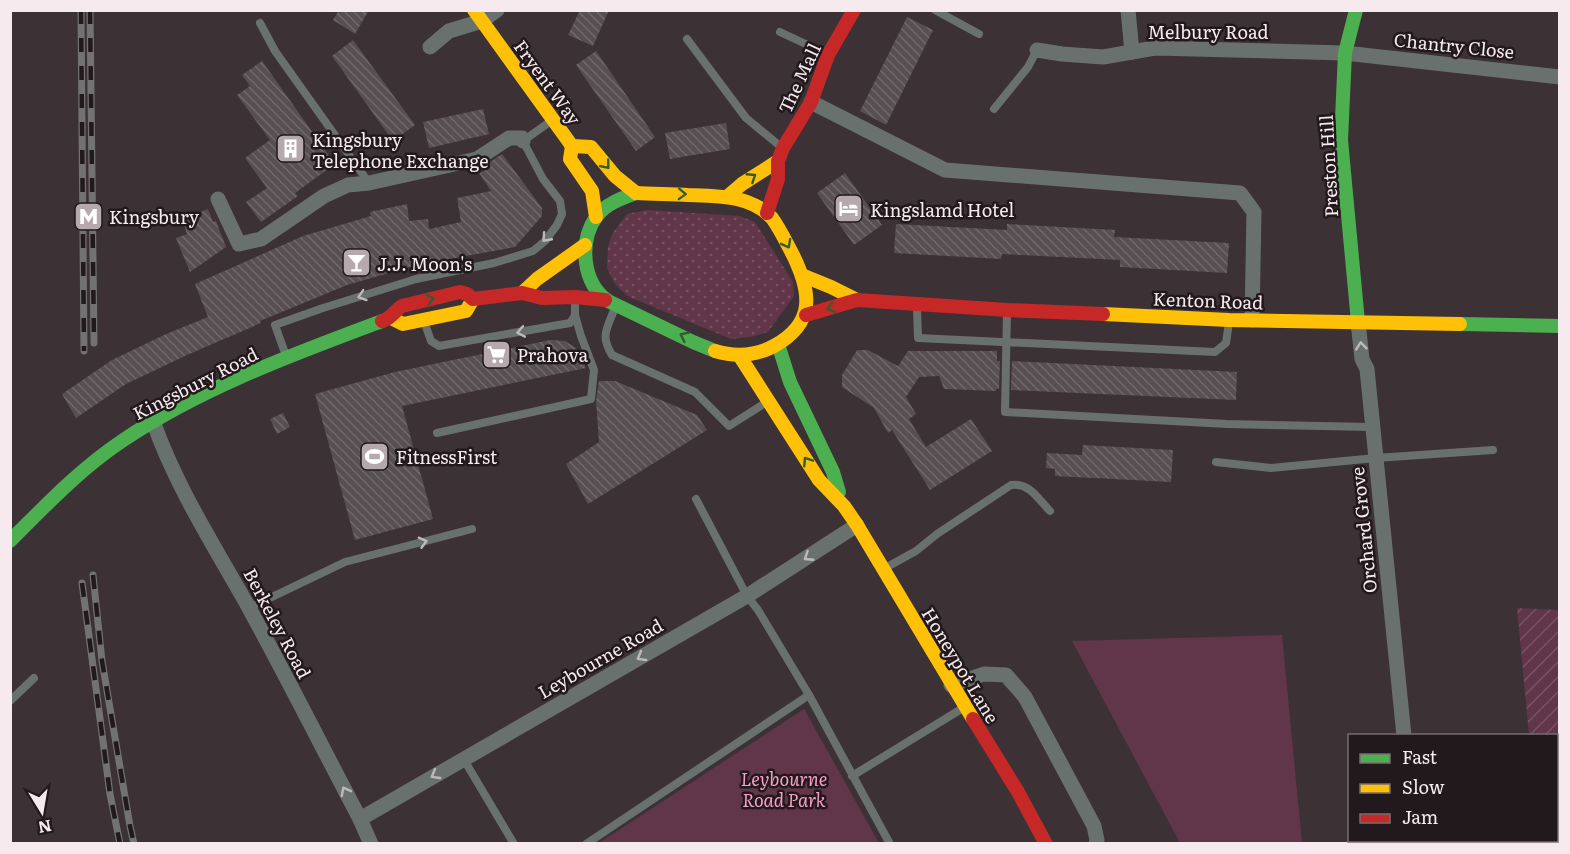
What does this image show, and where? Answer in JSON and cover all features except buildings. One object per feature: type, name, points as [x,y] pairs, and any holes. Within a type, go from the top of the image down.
[{"type":"main road","name":"The Mall","points":[[728,196],[781,154],[811,102],[828,55],[855,10]]},
{"type":"main road","name":"Preston Hill","points":[[1356,10],[1345,53],[1341,140],[1358,322]]},
{"type":"main road","name":"Fryent Way","points":[[478,16],[572,146],[570,159],[592,191],[596,217]]},
{"type":"main road","name":"Fryent Way","points":[[572,146],[591,147],[615,176],[636,193]]},
{"type":"main road","name":"The Mall","points":[[767,213],[778,179],[781,154]]},
{"type":"main road","points":[[636,193],[728,196],[742,200],[767,213],[781,232],[804,276],[807,289],[806,315],[797,329],[778,344],[759,352],[739,355],[706,347],[610,303],[589,278],[585,263],[585,245],[596,217],[605,208],[636,193]]},
{"type":"main road","points":[[522,293],[537,279],[585,245]]},
{"type":"main road","name":"Kenton Road","points":[[804,276],[857,300]]},
{"type":"main road","name":"Kingsbury Road","points":[[10,541],[72,479],[153,420],[286,357],[391,318],[402,306],[464,293],[473,299],[522,293],[542,298],[575,297],[610,303]]},
{"type":"main road","name":"Kingsbury Road","points":[[391,318],[403,324],[424,320],[466,310],[473,299]]},
{"type":"main road","name":"Kenton Road","points":[[806,315],[857,300],[1007,310],[1229,320],[1560,326]]},
{"type":"main road","name":"Honeypot Lane","points":[[778,344],[789,382],[833,471],[844,506]]},
{"type":"main road","name":"Honeypot Lane","points":[[739,355],[819,480],[844,506],[857,525],[951,686],[1018,792],[1046,843]]},
{"type":"street","points":[[430,47],[449,31],[478,16],[497,10]]},
{"type":"street","points":[[1128,10],[1132,52]]},
{"type":"street","name":"Melbury Road","points":[[1037,50],[1103,57],[1155,48],[1345,53]]},
{"type":"street","name":"Chantry Close","points":[[1345,53],[1560,77]]},
{"type":"street","points":[[811,102],[945,170],[1240,193],[1254,212],[1252,320]]},
{"type":"street","points":[[218,199],[238,244],[261,239],[324,196],[348,185],[369,183],[477,159],[509,138],[522,138],[523,141]]},
{"type":"street","name":"Orchard Grove","points":[[1358,322],[1362,359],[1367,369],[1404,734]]},
{"type":"street","name":"Berkeley Road","points":[[153,420],[162,445],[201,523],[249,608],[371,843]]},
{"type":"street","name":"Leybourne Road","points":[[360,819],[747,596],[857,525]]},
{"type":"street","points":[[951,686],[984,674],[1006,675],[1025,697],[1094,826],[1096,843]]},
{"type":"lane","points":[[935,10],[979,34]]},
{"type":"lane","points":[[260,22],[275,51],[369,183]]},
{"type":"lane","points":[[780,32],[828,55]]},
{"type":"lane","points":[[687,39],[746,118],[781,154]]},
{"type":"lane","points":[[994,109],[1028,67],[1037,50]]},
{"type":"lane","points":[[286,357],[275,326],[323,308],[416,279],[494,263],[533,251],[557,225],[562,214],[560,201],[543,179],[523,141],[553,120]]},
{"type":"lane","points":[[437,433],[591,399],[594,370],[575,315],[575,297]]},
{"type":"lane","points":[[610,303],[604,335],[612,354],[695,392],[729,426],[769,400]]},
{"type":"lane","points":[[917,303],[918,338],[1215,352],[1226,344],[1229,320]]},
{"type":"lane","points":[[1007,310],[1005,412],[1227,424],[1372,427]]},
{"type":"lane","points":[[424,320],[432,341],[439,346],[570,323],[575,315]]},
{"type":"lane","points":[[1216,462],[1271,468],[1493,450]]},
{"type":"lane","points":[[883,570],[916,551],[937,534],[1011,485],[1019,484],[1027,487],[1050,511]]},
{"type":"lane","points":[[696,499],[747,596],[758,610],[808,695],[890,843]]},
{"type":"lane","points":[[249,608],[345,562],[472,529]]},
{"type":"lane","points":[[10,702],[34,678]]},
{"type":"lane","points":[[586,843],[808,695]]},
{"type":"lane","points":[[852,776],[965,707]]},
{"type":"lane","points":[[463,758],[514,843]]},
{"type":"green space","points":[[647,210],[740,216],[755,222],[793,282],[794,296],[768,332],[731,339],[627,296],[615,284],[607,268],[608,246],[612,234],[627,214]]},
{"type":"green space","points":[[1517,608],[1559,610],[1559,843],[1539,843],[1558,842],[1558,734],[1529,734]]},
{"type":"green space","points":[[1282,635],[1302,843],[1180,843],[1072,641]]},
{"type":"green space","name":"Leybourne Road Park","points":[[804,709],[879,843],[599,843]]},
{"type":"railway","points":[[81,10],[84,351]]},
{"type":"railway","points":[[90,10],[94,343]]},
{"type":"railway","points":[[93,575],[102,661],[134,844]]},
{"type":"railway","points":[[82,583],[110,794],[120,844]]},
{"type":"traffic: fast","points":[[1356,10],[1345,53],[1341,140],[1358,322]]},
{"type":"traffic: fast","points":[[636,193],[604,208],[591,227],[585,250],[588,273],[593,284],[608,301],[715,351]]},
{"type":"traffic: fast","points":[[10,541],[63,488],[107,452],[152,422],[215,388],[382,321]]},
{"type":"traffic: fast","points":[[1460,324],[1560,326]]},
{"type":"traffic: fast","points":[[778,344],[790,382],[833,472],[839,492]]},
{"type":"traffic: slow","points":[[474,10],[572,146],[591,147],[615,176],[636,193]]},
{"type":"traffic: slow","points":[[572,146],[570,159],[592,191],[596,217]]},
{"type":"traffic: slow","points":[[728,196],[742,184],[778,161]]},
{"type":"traffic: slow","points":[[636,193],[722,197],[744,201],[764,210],[772,218],[793,255],[804,282],[806,294],[806,306],[797,327],[788,337],[760,352],[737,355],[715,351]]},
{"type":"traffic: slow","points":[[522,293],[537,279],[585,245]]},
{"type":"traffic: slow","points":[[804,276],[857,300]]},
{"type":"traffic: slow","points":[[391,318],[403,324],[466,311],[473,299]]},
{"type":"traffic: slow","points":[[1103,314],[1229,320],[1460,324]]},
{"type":"traffic: slow","points":[[739,355],[819,480],[844,506],[857,525],[973,719]]},
{"type":"traffic: jam","points":[[767,213],[778,179],[778,161],[783,148],[811,102],[828,55],[854,10]]},
{"type":"traffic: jam","points":[[382,321],[402,306],[460,292],[473,299],[522,293],[542,298],[575,297],[605,300]]},
{"type":"traffic: jam","points":[[806,315],[857,300],[1103,314]]},
{"type":"traffic: jam","points":[[973,719],[1018,792],[1046,844]]},
{"type":"place","name":"Kingsbury Telephone Exchange","points":[[291,149]]},
{"type":"place","name":"Kingslamd Hotel","points":[[849,209]]},
{"type":"place","name":"Kingsbury","points":[[88,216]]},
{"type":"place","name":"J.J. Moon's","points":[[356,263]]},
{"type":"place","name":"Prahova","points":[[496,354]]},
{"type":"place","name":"FitnessFirst","points":[[375,456]]}]
